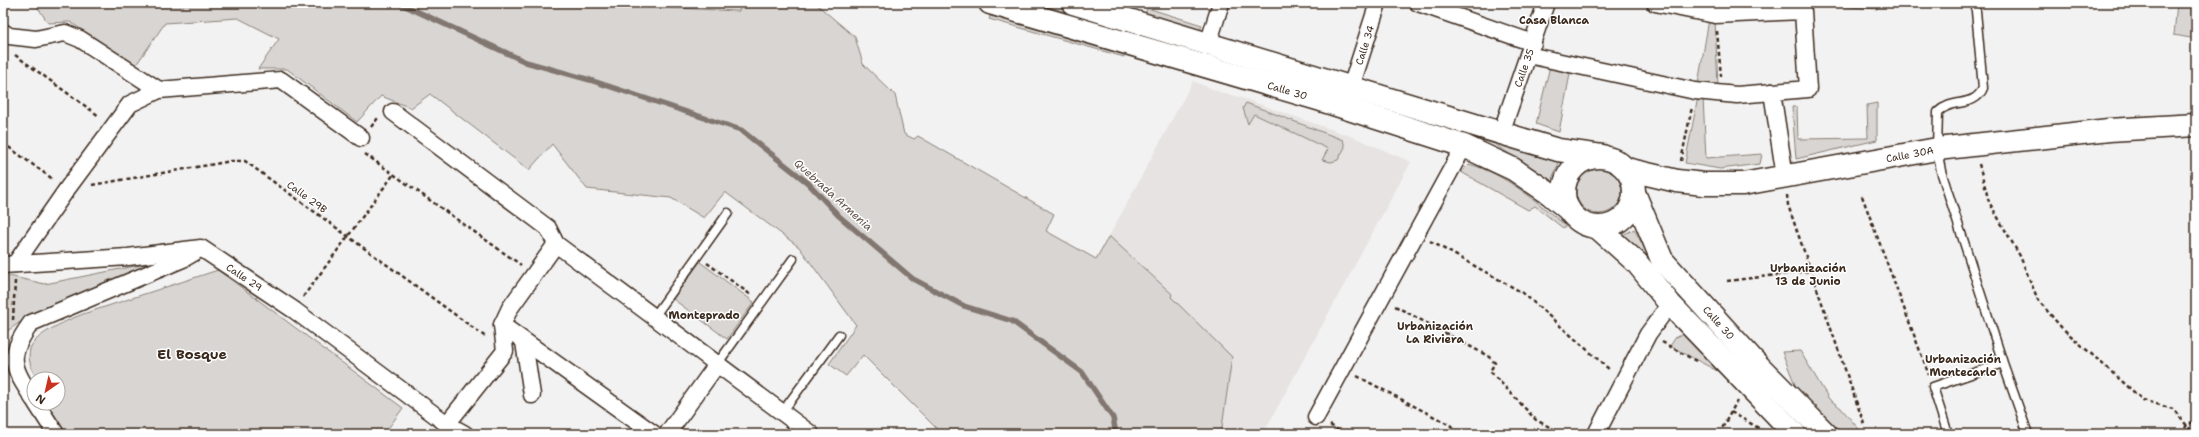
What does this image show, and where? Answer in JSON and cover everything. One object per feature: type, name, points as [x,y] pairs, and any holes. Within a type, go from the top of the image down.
[{"type":"main road","name":"Calle 30","points":[[990,3],[1349,109],[1464,146],[1513,169],[1550,194],[1569,210]]},
{"type":"main road","points":[[1073,3],[1501,134],[1558,150],[1602,156],[1615,160],[1626,169],[1633,181],[1635,195],[1631,208],[1622,218],[1610,225],[1597,227],[1576,219],[1569,210],[1564,198],[1564,185],[1569,173],[1578,163],[1589,157],[1602,156]]},
{"type":"main road","name":"Calle 30A","points":[[1626,169],[1677,181],[1704,184],[1743,184],[1937,149],[2109,130],[2196,125]]},
{"type":"main road","name":"Calle 30","points":[[1635,195],[1662,260],[1747,354],[1826,434]]},
{"type":"main road","points":[[1597,227],[1637,263],[1670,304],[1795,434]]},
{"type":"street","points":[[1208,44],[1221,3]]},
{"type":"street","name":"Calle 34","points":[[1351,87],[1378,3]]},
{"type":"street","points":[[1418,3],[1530,49],[1695,91],[1722,92],[1737,95],[1808,90],[1803,11],[1715,15],[1655,3]]},
{"type":"street","name":"Calle 35","points":[[1501,134],[1546,3]]},
{"type":"street","points":[[3,32],[9,36],[36,39],[64,33],[80,40],[159,90]]},
{"type":"street","points":[[9,265],[67,190],[130,104],[159,90],[281,80],[361,138]]},
{"type":"street","points":[[1772,92],[1785,176]]},
{"type":"street","points":[[393,112],[548,228],[556,244],[783,411],[811,434]]},
{"type":"street","points":[[1316,417],[1464,146]]},
{"type":"street","points":[[447,424],[505,351],[502,325],[510,308],[556,244]]},
{"type":"street","points":[[9,265],[128,257],[201,248]]},
{"type":"street","points":[[26,388],[19,377],[13,356],[20,339],[31,323],[183,259],[201,248]]},
{"type":"street","name":"Calle 29","points":[[201,248],[294,310],[447,424],[466,434]]},
{"type":"street","points":[[1596,434],[1648,334],[1670,304]]},
{"type":"street","points":[[502,325],[654,434]]},
{"type":"street","points":[[524,342],[532,395]]},
{"type":"street","points":[[667,434],[718,363]]},
{"type":"street","points":[[41,411],[56,434]]},
{"type":"lane","points":[[1976,11],[1983,88],[1980,95],[1972,100],[1944,106],[1938,112],[1937,149],[1942,171],[2002,363],[2028,434]]},
{"type":"lane","points":[[654,316],[728,212]]},
{"type":"lane","points":[[718,363],[793,258]]},
{"type":"lane","points":[[783,411],[839,335]]},
{"type":"lane","points":[[1948,434],[1933,387],[2002,363]]},
{"type":"path","points":[[1717,30],[1722,92]]},
{"type":"path","points":[[10,51],[113,126]]},
{"type":"path","points":[[1677,181],[1695,91]]},
{"type":"path","points":[[393,112],[383,111],[365,136],[361,138],[360,150],[534,275]]},
{"type":"path","points":[[3,143],[67,190]]},
{"type":"path","points":[[1974,146],[1989,202],[2020,256],[2038,300],[2061,327],[2143,400],[2174,409],[2194,434]]},
{"type":"path","name":"Calle 29B","points":[[67,190],[232,161],[245,161],[505,351]]},
{"type":"path","points":[[294,310],[394,174]]},
{"type":"path","points":[[1785,176],[1788,205],[1864,424]]},
{"type":"path","points":[[1862,196],[1933,387]]},
{"type":"path","points":[[1415,234],[1523,293],[1622,382]]},
{"type":"path","points":[[697,256],[762,303]]},
{"type":"path","points":[[9,265],[12,315],[20,339]]},
{"type":"path","points":[[1728,281],[1811,271]]},
{"type":"path","points":[[1380,298],[1488,356],[1495,363],[1490,371],[1536,420],[1563,434]]},
{"type":"path","points":[[1648,334],[1701,364]]},
{"type":"path","points":[[1343,368],[1450,425],[1459,434]]},
{"type":"path","points":[[1719,434],[1746,383]]},
{"type":"path","points":[[1731,412],[1769,434]]},
{"type":"path","points":[[2181,434],[2187,425],[2196,421]]},
{"type":"shaded area","points":[[35,3],[613,3],[613,5],[739,11],[741,3],[815,3],[855,37],[863,64],[895,95],[904,134],[914,139],[918,136],[1054,214],[1046,231],[1096,259],[1109,236],[1172,294],[1171,297],[1232,357],[1221,434],[942,434],[863,355],[846,376],[829,364],[856,325],[799,247],[725,192],[704,218],[671,198],[587,189],[552,144],[529,170],[430,94],[411,108],[381,96],[357,122],[287,69],[258,69],[279,39],[238,18],[165,23],[136,65],[70,22],[48,23]]},
{"type":"shaded area","points":[[1027,3],[1036,3],[1265,72]]},
{"type":"shaded area","points":[[1823,3],[1877,3],[1877,9],[1823,5]]},
{"type":"shaded area","points":[[2177,3],[2196,3],[2196,39],[2174,35]]},
{"type":"shaded area","points":[[1147,8],[1202,25],[1200,31],[1145,14]]},
{"type":"shaded area","points":[[990,16],[1124,52],[1124,57],[989,19]]},
{"type":"shaded area","points":[[1709,19],[1715,20],[1718,86],[1698,84]]},
{"type":"shaded area","points":[[1550,66],[1570,74],[1559,132],[1536,124]]},
{"type":"shaded area","points":[[1193,81],[1222,93],[1236,96],[1356,138],[1411,162],[1263,434],[1221,434],[1232,357],[1107,240]]},
{"type":"shaded area","points":[[1698,97],[1703,97],[1706,158],[1762,154],[1760,164],[1720,169],[1685,163]]},
{"type":"shaded area","points":[[1246,103],[1343,140],[1345,147],[1338,160],[1331,162],[1322,160],[1328,149],[1254,114],[1248,124],[1243,108]]},
{"type":"shaded area","points":[[1877,103],[1877,140],[1796,159],[1792,107],[1797,107],[1798,139],[1868,138],[1867,105]]},
{"type":"shaded area","points":[[1424,121],[1528,154],[1558,161],[1559,163],[1551,181],[1494,144]]},
{"type":"shaded area","points":[[1469,164],[1496,175],[1508,182],[1532,198],[1566,226],[1563,228],[1535,206],[1528,210],[1461,172]]},
{"type":"shaded area","points":[[1604,168],[1608,169],[1618,178],[1621,182],[1621,200],[1612,210],[1604,214],[1594,214],[1586,210],[1577,200],[1576,186],[1580,178],[1590,169]]},
{"type":"shaded area","points":[[1634,229],[1651,260],[1664,277],[1663,278],[1621,236]]},
{"type":"shaded area","points":[[170,259],[32,314],[3,334],[3,277],[9,276],[45,284]]},
{"type":"shaded area","points":[[700,262],[754,302],[727,339],[673,299]]},
{"type":"shaded area","points":[[218,270],[403,408],[387,430],[392,434],[66,434],[52,411],[66,411],[66,371],[33,371],[29,353],[33,343],[38,338],[53,328],[83,314]]},
{"type":"shaded area","points":[[1686,333],[1723,374],[1670,346],[1676,337]]},
{"type":"shaded area","points":[[1800,351],[1829,399],[1841,408],[1863,434],[1843,434],[1796,387],[1782,352]]},
{"type":"waterway","name":"Quebrada Armenia","points":[[399,3],[526,62],[590,80],[741,130],[808,183],[839,216],[913,279],[964,306],[1012,321],[1082,372],[1113,418],[1116,434]]},
{"type":"district","name":"Casa Blanca","points":[[1554,20]]},
{"type":"district","name":"Urbanización 13 de Junio","points":[[1808,274]]},
{"type":"district","name":"Monteprado","points":[[704,315]]},
{"type":"district","name":"Urbanización La Riviera","points":[[1435,332]]},
{"type":"district","name":"El Bosque","points":[[192,354]]},
{"type":"district","name":"Urbanización Montecarlo","points":[[1963,365]]}]
